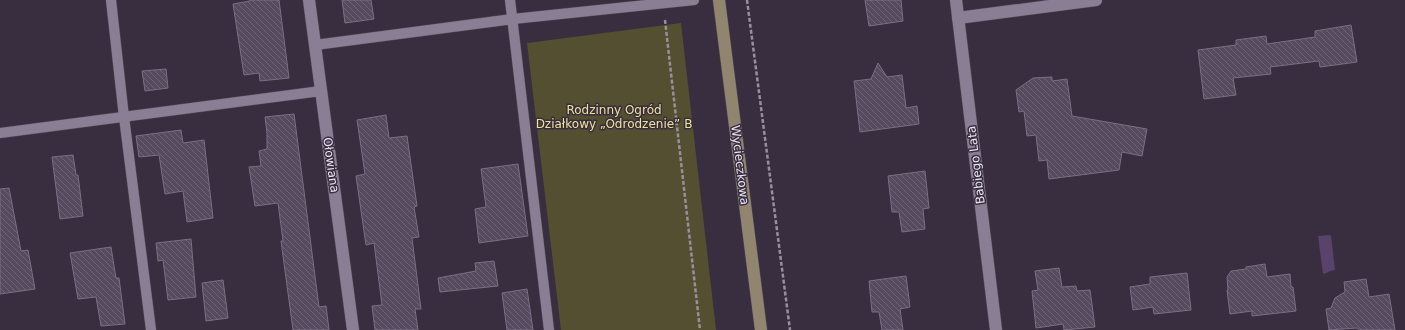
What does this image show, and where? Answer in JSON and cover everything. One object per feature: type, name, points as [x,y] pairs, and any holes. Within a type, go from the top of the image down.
[{"type":"street","name":"Ołowiana","points":[[309,0],[353,330]]},
{"type":"street","name":"Wycieczkowa","points":[[719,0],[761,330]]},
{"type":"street","name":"Babiego Lata","points":[[956,0],[996,330]]},
{"type":"street","points":[[958,18],[1096,0]]},
{"type":"lane","points":[[111,0],[124,117],[152,330]]},
{"type":"lane","points":[[510,0],[549,330]]},
{"type":"lane","points":[[315,45],[513,19],[694,0]]},
{"type":"lane","points":[[0,132],[321,91]]},
{"type":"path","points":[[747,0],[790,330]]},
{"type":"path","points":[[663,3],[700,330]]},
{"type":"green space","name":"Rodzinny Ogród Działkowy „Odrodzenie” B","points":[[681,23],[716,330],[561,330],[527,43]]},
{"type":"shaded area","points":[[1331,235],[1335,270],[1323,274],[1318,236]]},
{"type":"building","points":[[250,0],[279,0],[289,78],[260,81],[259,73],[244,75],[233,4]]},
{"type":"building","points":[[342,0],[371,0],[374,19],[345,23]]},
{"type":"building","points":[[865,0],[901,0],[903,21],[869,26]]},
{"type":"building","points":[[1351,25],[1357,62],[1320,67],[1319,61],[1270,67],[1271,74],[1233,78],[1236,95],[1204,99],[1198,50],[1236,45],[1236,40],[1266,36],[1267,44],[1315,37],[1315,31]]},
{"type":"building","points":[[878,63],[887,77],[902,75],[906,108],[917,106],[919,124],[860,132],[854,81],[871,79]]},
{"type":"building","points":[[166,69],[168,88],[145,91],[142,71]]},
{"type":"building","points":[[1052,77],[1052,81],[1067,79],[1072,116],[1147,129],[1142,156],[1122,152],[1119,170],[1049,179],[1047,160],[1039,161],[1036,135],[1027,136],[1024,111],[1019,112],[1016,90],[1033,78]]},
{"type":"building","points":[[294,114],[319,307],[326,306],[329,330],[293,330],[281,241],[283,241],[278,203],[255,206],[249,167],[261,166],[259,151],[267,149],[265,117]]},
{"type":"building","points":[[386,115],[389,138],[407,136],[417,206],[414,207],[419,237],[412,238],[421,309],[415,309],[418,330],[375,330],[372,306],[382,305],[374,243],[366,245],[356,176],[365,174],[357,120]]},
{"type":"building","points":[[181,130],[183,143],[204,140],[213,218],[187,222],[183,191],[165,194],[159,155],[139,157],[136,136]]},
{"type":"building","points":[[73,155],[76,175],[78,175],[83,216],[60,219],[52,157]]},
{"type":"building","points":[[518,164],[528,236],[479,243],[475,209],[486,207],[481,169]]},
{"type":"building","points":[[925,171],[929,208],[923,209],[925,229],[902,232],[899,212],[892,212],[888,176]]},
{"type":"building","points":[[9,188],[21,251],[28,250],[35,289],[0,294],[0,189]]},
{"type":"building","points":[[191,239],[196,297],[168,300],[163,260],[158,261],[156,243]]},
{"type":"building","points":[[111,247],[116,278],[119,278],[125,324],[101,326],[96,297],[78,299],[70,253]]},
{"type":"building","points":[[494,261],[498,286],[440,292],[438,278],[476,271],[475,263]]},
{"type":"building","points":[[1265,264],[1267,277],[1290,274],[1296,311],[1252,316],[1252,311],[1230,314],[1227,277],[1231,271]]},
{"type":"building","points":[[1059,268],[1062,287],[1076,286],[1077,291],[1090,290],[1095,327],[1064,330],[1063,324],[1036,328],[1032,291],[1038,290],[1035,271]]},
{"type":"building","points":[[1187,273],[1191,310],[1154,314],[1153,307],[1133,310],[1130,287],[1150,284],[1150,277]]},
{"type":"building","points":[[906,276],[910,307],[900,309],[903,330],[882,330],[879,312],[872,312],[869,281]]},
{"type":"building","points":[[1366,279],[1369,297],[1389,294],[1395,330],[1360,330],[1357,328],[1329,330],[1326,309],[1331,308],[1335,298],[1345,292],[1344,282]]},
{"type":"building","points":[[223,280],[228,318],[206,321],[202,283]]},
{"type":"building","points":[[527,289],[533,330],[507,330],[502,293]]}]
